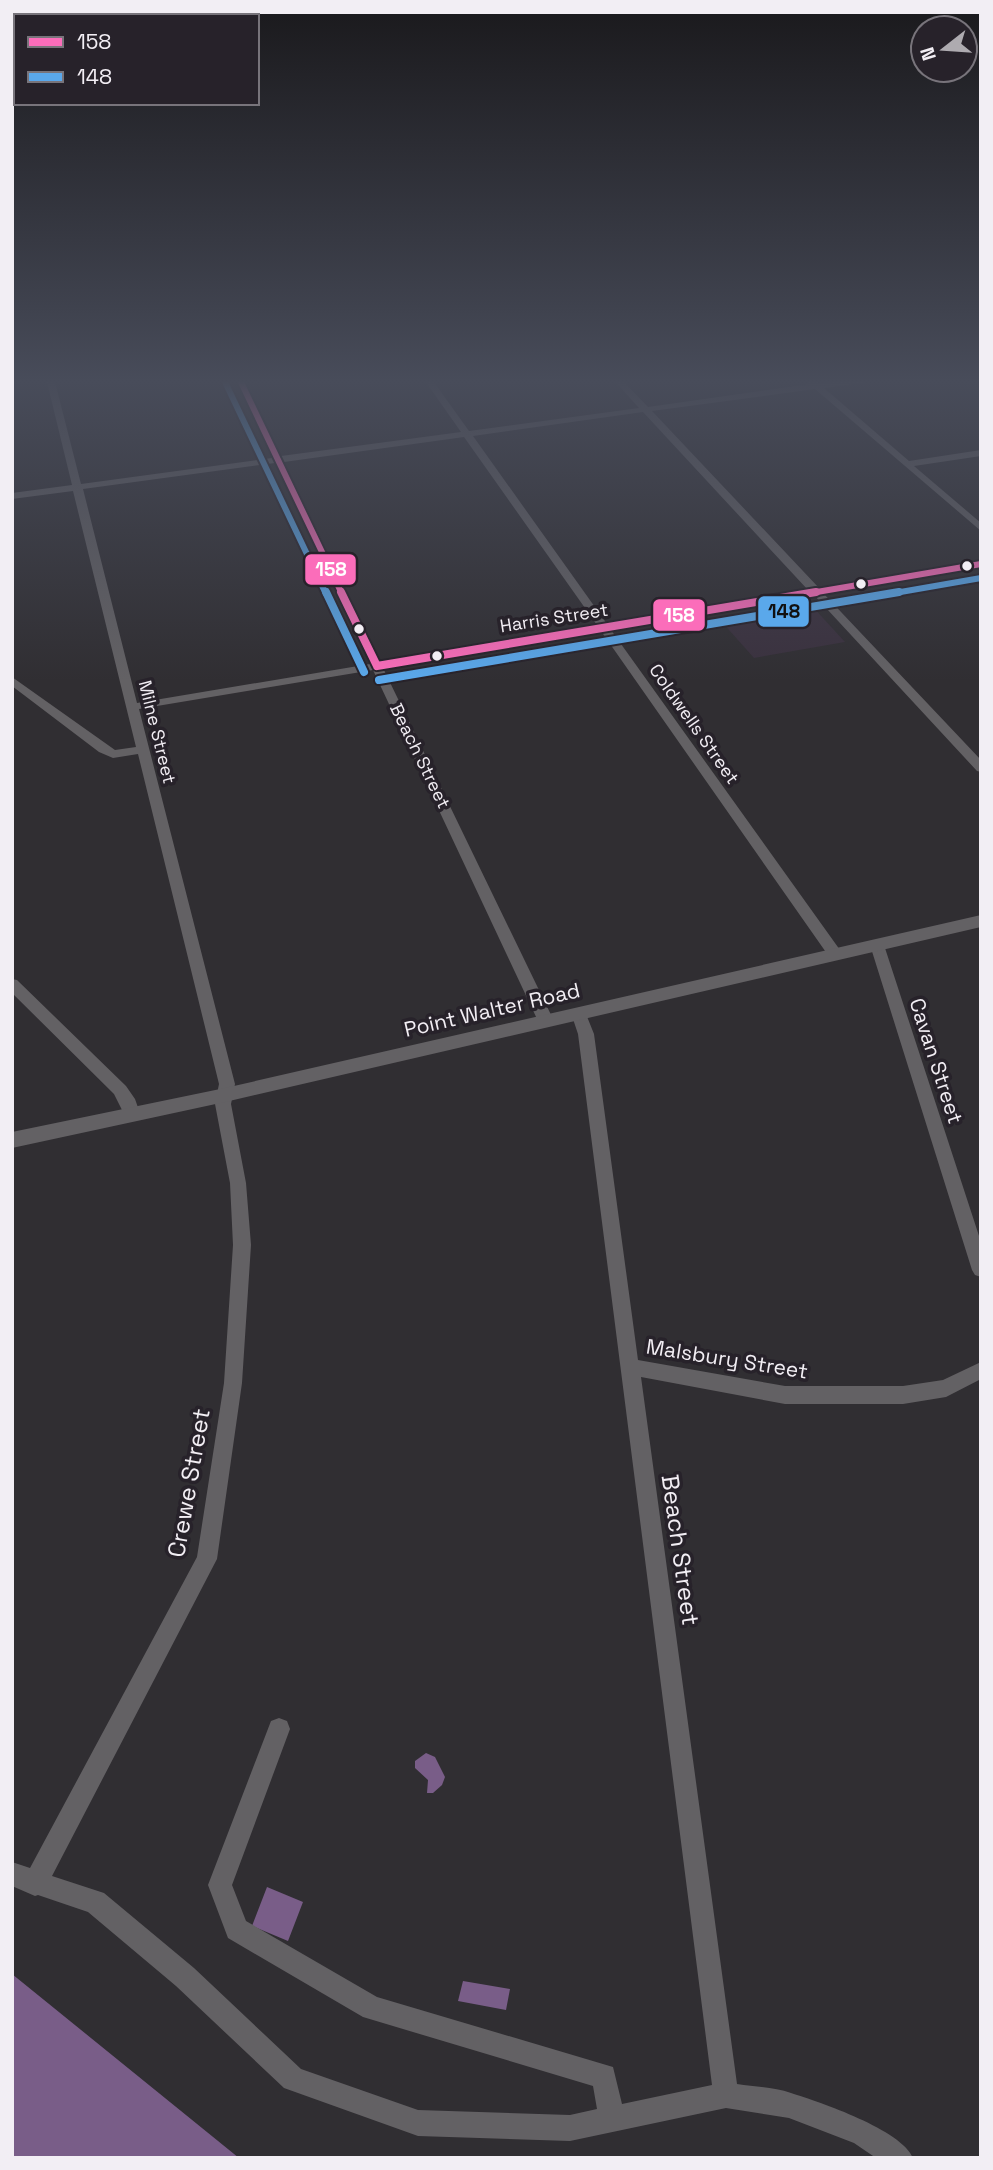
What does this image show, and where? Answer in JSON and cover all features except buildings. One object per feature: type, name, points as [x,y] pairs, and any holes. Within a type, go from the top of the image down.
[{"type":"street","name":"Milne Street","points":[[76,479],[227,1084],[225,1095]]},
{"type":"street","points":[[12,496],[128,479]]},
{"type":"street","name":"Beach Street","points":[[288,479],[546,1021]]},
{"type":"street","name":"Coldwells Street","points":[[500,479],[835,954]]},
{"type":"street","points":[[711,479],[981,768]]},
{"type":"street","points":[[924,479],[981,528]]},
{"type":"street","name":"Harris Street","points":[[132,707],[981,564]]},
{"type":"street","points":[[12,680],[103,749],[113,754],[143,750]]},
{"type":"street","name":"Point Walter Road","points":[[12,1140],[133,1116],[981,921]]},
{"type":"street","name":"Cavan Street","points":[[877,945],[981,1270]]},
{"type":"street","points":[[12,984],[120,1090],[127,1098],[133,1116]]},
{"type":"street","name":"Beach Street","points":[[579,1013],[586,1034],[726,2095]]},
{"type":"street","name":"Crewe Street","points":[[24,1879],[207,1559],[233,1383],[242,1245],[238,1183],[223,1104],[225,1095]]},
{"type":"street","name":"Malsbury Street","points":[[629,1367],[785,1395],[903,1395],[946,1388],[981,1370]]},
{"type":"street","points":[[279,1729],[220,1885],[237,1929],[372,2008],[604,2076],[612,2118]]},
{"type":"street","points":[[24,1879],[95,1902],[185,1977],[293,2079],[418,2123],[570,2128],[726,2095],[789,2105],[862,2133],[900,2158]]},
{"type":"shaded area","points":[[812,606],[845,642],[754,658],[721,621]]},
{"type":"shaded area","points":[[426,1753],[435,1757],[445,1777],[442,1785],[433,1793],[427,1793],[428,1780],[415,1768],[415,1761]]},
{"type":"shaded area","points":[[267,1887],[303,1902],[288,1941],[252,1926]]},
{"type":"shaded area","points":[[12,1974],[239,2158],[12,2158]]},
{"type":"shaded area","points":[[463,1981],[510,1989],[506,2010],[458,2001]]},
{"type":"transit line","name":"148","points":[[272,479],[364,672]]},
{"type":"transit line","name":"158","points":[[288,479],[377,666]]},
{"type":"transit line","name":"158","points":[[377,666],[981,564]]},
{"type":"transit line","name":"148","points":[[379,680],[981,578]]}]
